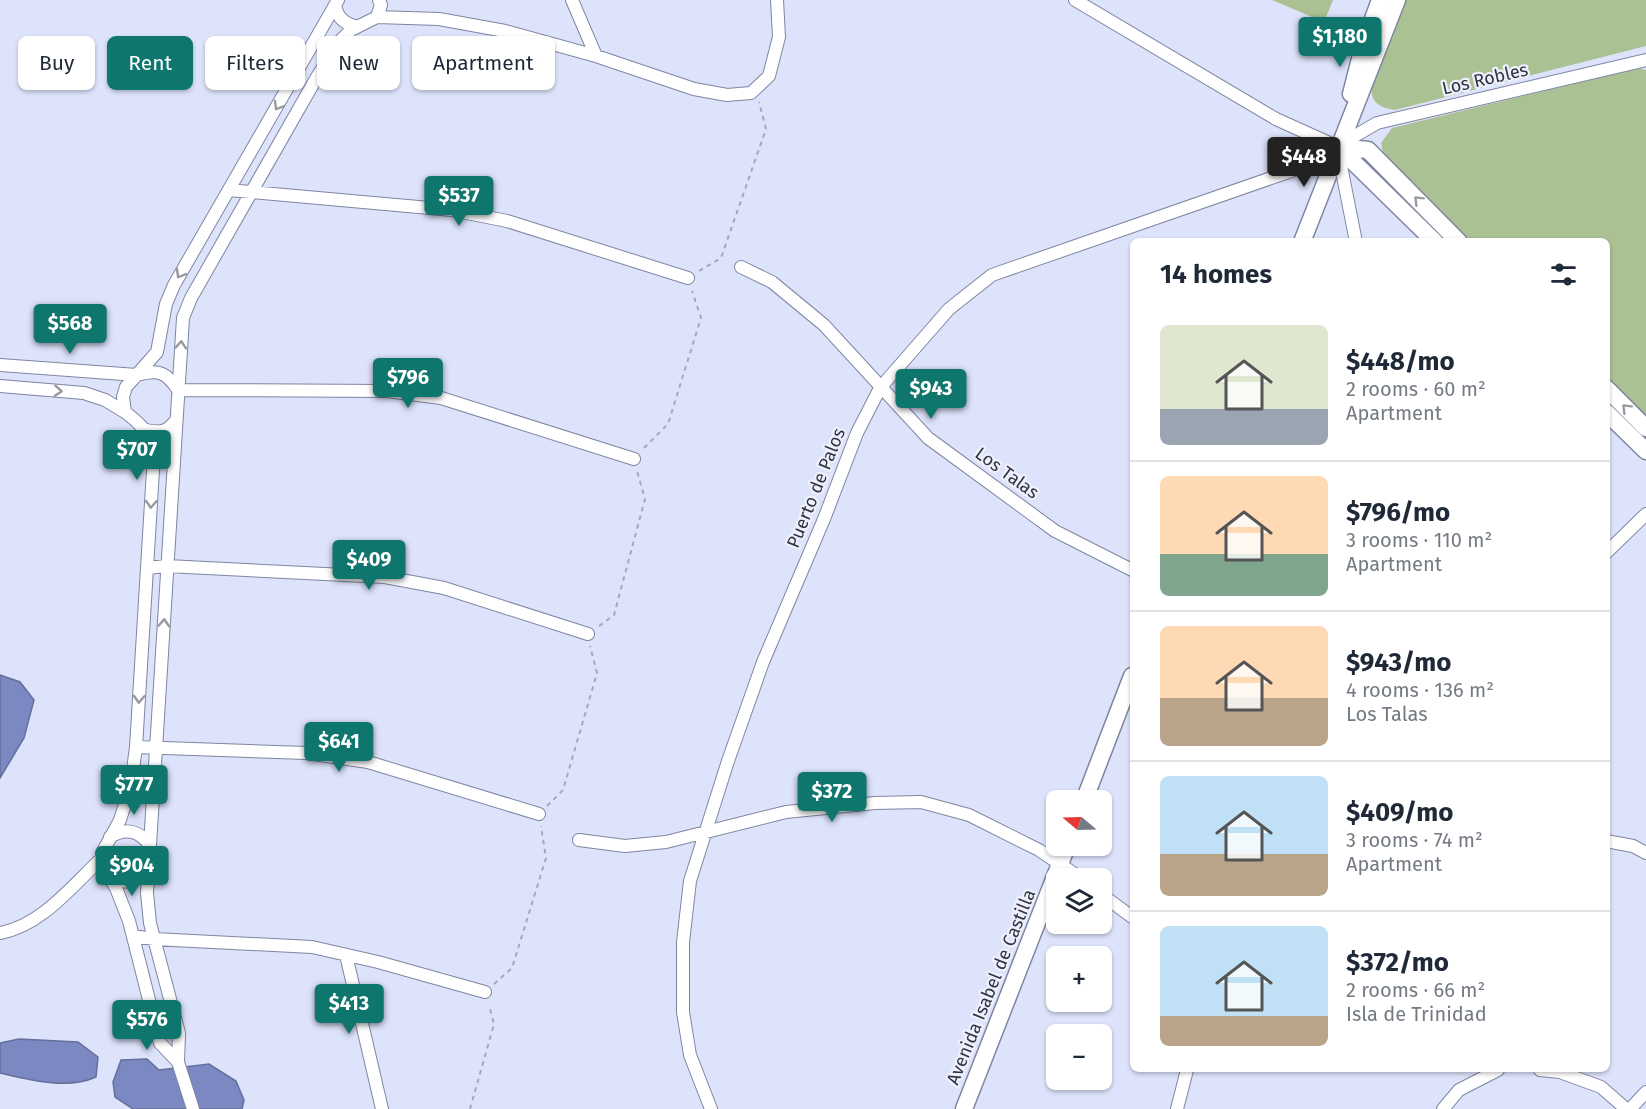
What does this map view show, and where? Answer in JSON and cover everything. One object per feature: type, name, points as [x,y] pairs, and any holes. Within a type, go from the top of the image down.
[{"type":"street","points":[[377,17],[381,5],[380,0]]},
{"type":"street","points":[[572,0],[596,56]]},
{"type":"street","points":[[193,1109],[178,1064],[179,1033],[150,923],[147,893],[183,318],[191,298],[339,42],[357,27],[377,17],[439,19],[505,31],[596,56],[694,89],[726,95],[750,93],[769,76],[779,37],[777,0]]},
{"type":"street","points":[[1075,0],[1276,119],[1338,147],[1368,150],[1455,238]]},
{"type":"street","points":[[1355,238],[1338,147],[1364,43],[1380,0]]},
{"type":"street","points":[[1304,238],[1397,0]]},
{"type":"street","points":[[337,3],[337,16],[345,23],[357,27]]},
{"type":"street","points":[[125,412],[123,396],[126,387],[157,352],[166,304],[174,285],[337,3]]},
{"type":"street","name":"Los Robles","points":[[1338,147],[1377,123],[1646,60]]},
{"type":"street","points":[[1338,147],[1431,238]]},
{"type":"street","name":"Puerto de Palos","points":[[711,1109],[690,1054],[683,1012],[683,942],[690,881],[763,662],[824,519],[857,433],[880,388],[949,309],[992,275],[1300,168],[1338,147]]},
{"type":"street","points":[[229,190],[251,194],[463,212],[507,221],[688,278]]},
{"type":"street","name":"Los Talas","points":[[741,267],[772,282],[824,325],[928,438],[1055,531],[1130,569]]},
{"type":"street","points":[[0,365],[138,375],[159,373],[169,377],[178,390]]},
{"type":"street","points":[[0,386],[84,393],[105,400],[125,412],[150,435],[154,454],[136,747],[131,785],[120,820],[108,838],[102,866],[116,888],[133,936],[160,1043],[178,1064]]},
{"type":"street","points":[[178,390],[387,392],[441,398],[634,459]]},
{"type":"street","points":[[1610,392],[1646,428]]},
{"type":"street","points":[[1610,416],[1646,451]]},
{"type":"street","points":[[146,430],[160,433],[169,429],[176,420]]},
{"type":"street","points":[[1610,549],[1646,514]]},
{"type":"street","points":[[147,568],[385,577],[444,588],[588,634]]},
{"type":"street","points":[[1088,790],[1130,681]]},
{"type":"street","points":[[136,747],[306,753],[368,762],[539,814]]},
{"type":"street","points":[[579,840],[626,846],[666,842],[786,812],[875,803],[921,802],[969,815],[1038,850],[1065,868]]},
{"type":"street","points":[[108,838],[124,831],[134,831],[150,845]]},
{"type":"street","points":[[1610,843],[1633,846],[1646,853]]},
{"type":"street","name":"Avenida Isabel de Castilla","points":[[964,1109],[1063,856]]},
{"type":"street","points":[[0,933],[16,930],[37,918],[102,858]]},
{"type":"street","points":[[107,874],[121,881],[130,882],[148,867]]},
{"type":"street","points":[[1112,902],[1130,916]]},
{"type":"street","points":[[133,936],[312,947],[485,992]]},
{"type":"street","points":[[346,955],[382,1109]]},
{"type":"street","points":[[1177,1109],[1186,1072]]},
{"type":"street","points":[[1443,1109],[1459,1090],[1494,1072]]},
{"type":"street","points":[[1560,1072],[1601,1088],[1628,1109],[1646,1092]]},
{"type":"path","points":[[470,1109],[494,1024],[485,992],[512,968],[546,858],[539,814],[563,790],[597,673],[588,634],[614,615],[645,499],[634,459],[668,424],[701,318],[688,278],[721,258],[766,129],[756,88]]},
{"type":"green space","points":[[1272,0],[1333,0],[1324,22]]},
{"type":"green space","points":[[1405,0],[1646,0],[1646,46],[1395,110],[1389,109],[1379,105],[1373,99],[1371,89]]},
{"type":"green space","points":[[1638,68],[1646,70],[1646,417],[1610,381],[1610,238],[1465,238],[1384,159],[1381,143],[1392,128]]},
{"type":"water","points":[[0,675],[20,682],[34,700],[24,738],[0,778]]},
{"type":"water","points":[[19,1039],[78,1042],[98,1057],[96,1077],[85,1081],[61,1083],[36,1081],[0,1073],[0,1043]]},
{"type":"water","points":[[147,1059],[159,1070],[209,1064],[236,1081],[244,1100],[242,1109],[133,1109],[115,1097],[113,1082],[121,1060]]}]
